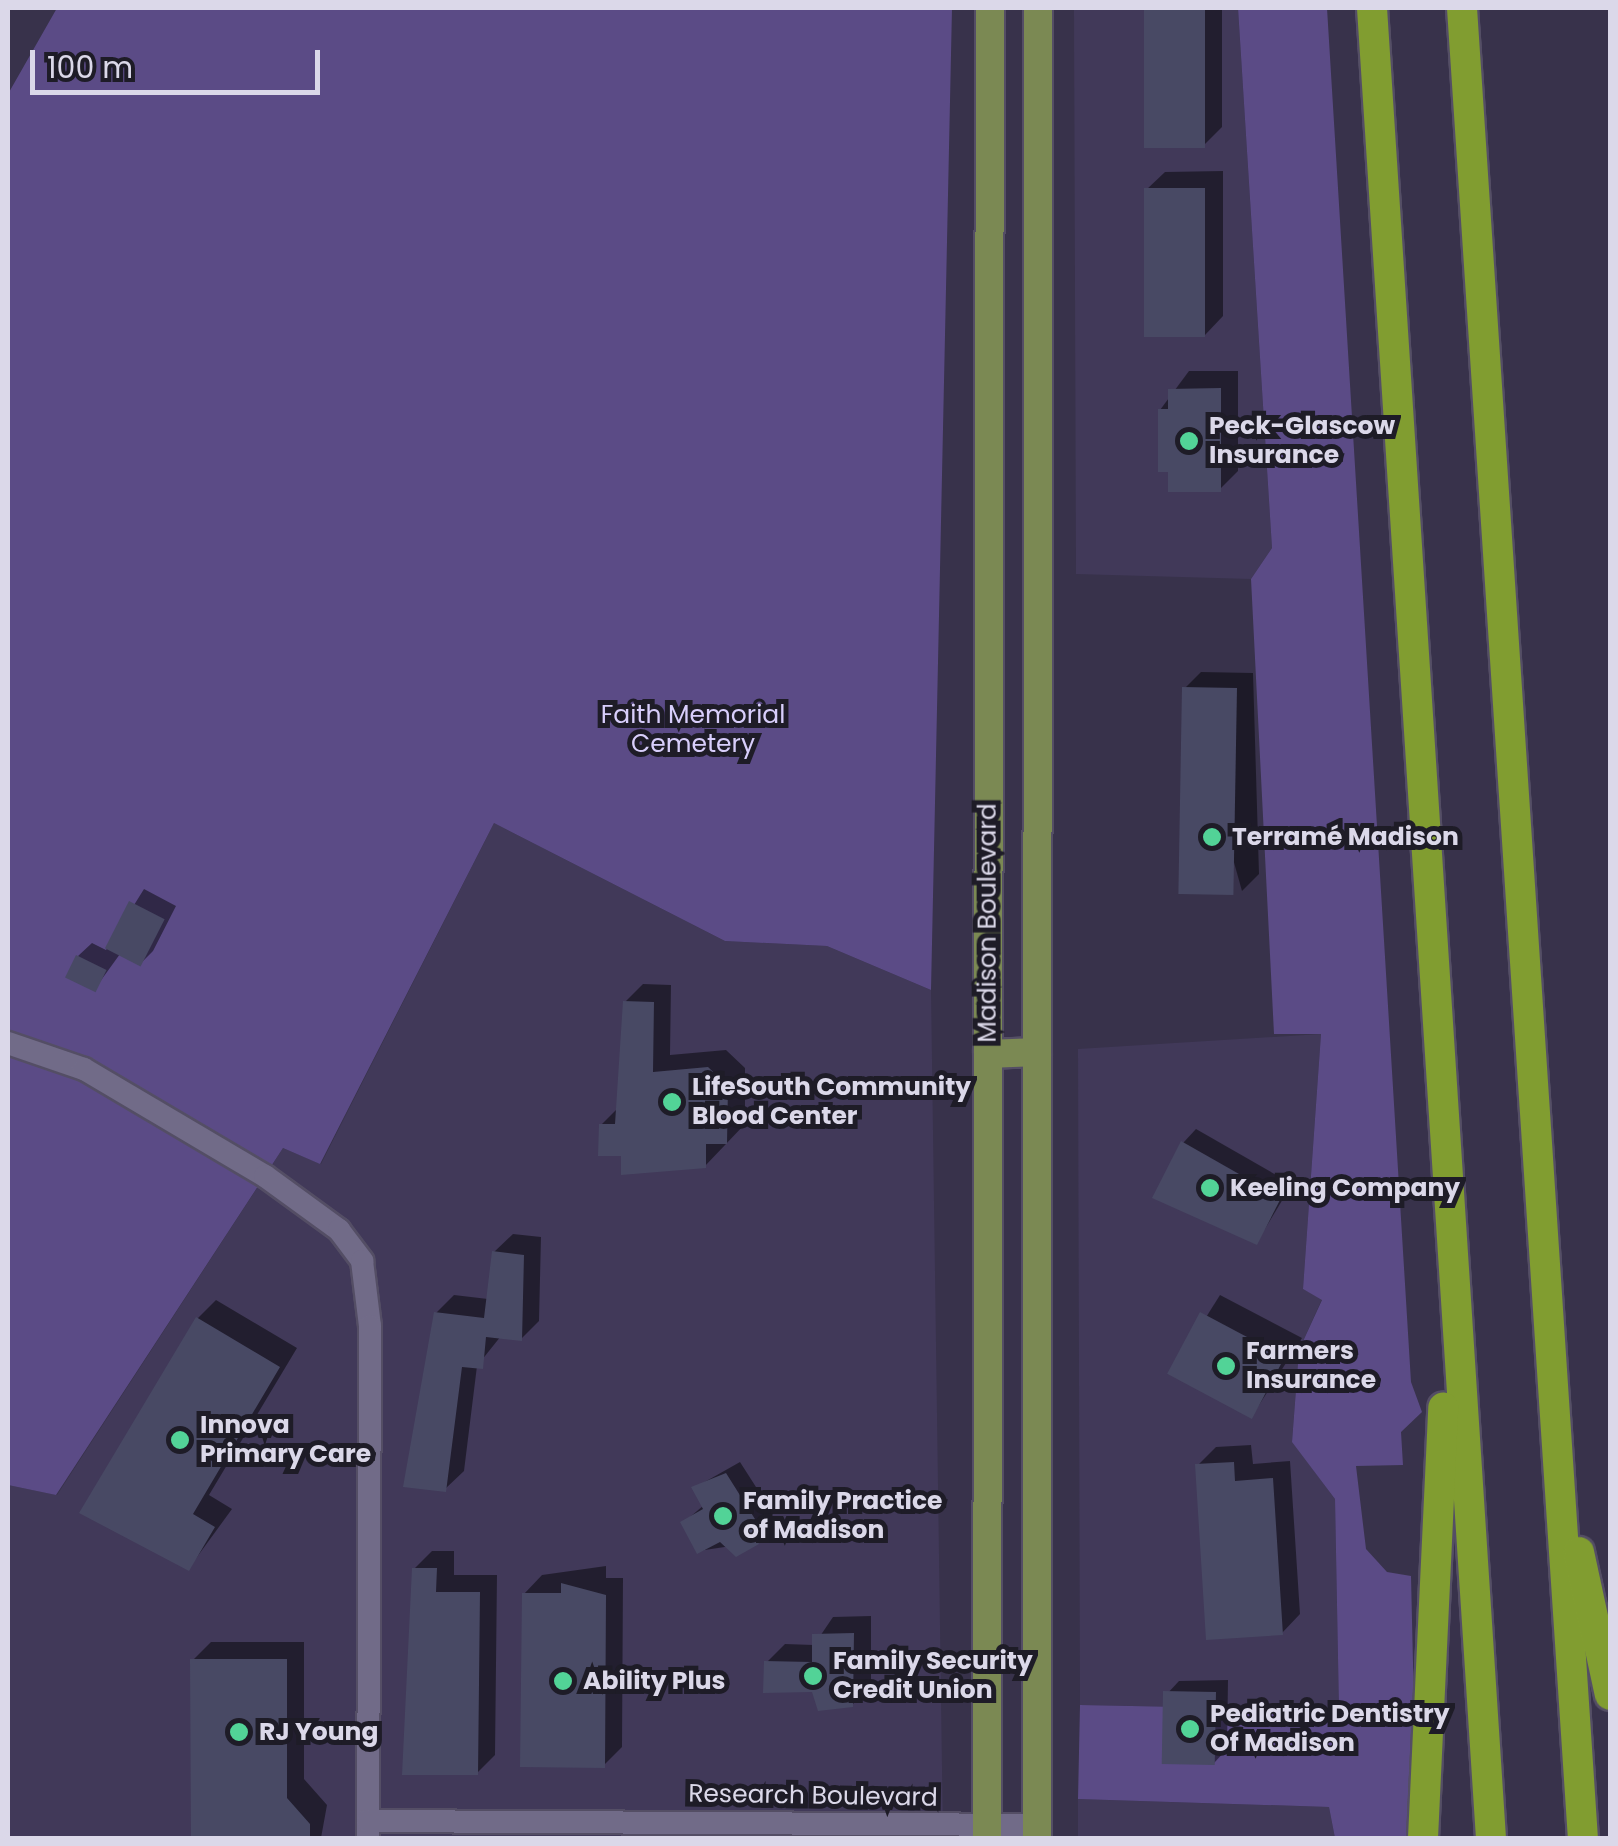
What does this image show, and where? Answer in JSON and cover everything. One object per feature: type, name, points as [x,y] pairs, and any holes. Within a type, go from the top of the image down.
[{"type":"highway","points":[[1372,8],[1448,1120],[1450,1294],[1423,1838]]},
{"type":"highway","points":[[1462,8],[1583,1838]]},
{"type":"highway","points":[[1450,1294],[1491,1838]]},
{"type":"highway","points":[[1557,1455],[1610,1696]]},
{"type":"main road","name":"Madison Boulevard","points":[[987,1832],[990,8]]},
{"type":"main road","name":"Madison Boulevard","points":[[1037,1832],[1038,8]]},
{"type":"main road","points":[[988,1054],[1038,1052]]},
{"type":"street","points":[[8,1043],[84,1069],[265,1176],[339,1230],[362,1262],[370,1326],[368,1830]]},
{"type":"street","name":"Research Boulevard","points":[[368,1830],[638,1821],[1037,1832]]},
{"type":"shaded area","points":[[1074,8],[1238,8],[1272,548],[1251,579],[1076,574]]},
{"type":"shaded area","points":[[494,823],[725,941],[827,946],[931,990],[943,1838],[8,1838],[8,1485],[57,1495],[283,1148],[321,1164]]},
{"type":"shaded area","points":[[1321,1034],[1303,1289],[1322,1299],[1299,1350],[1292,1441],[1335,1499],[1339,1710],[1080,1705],[1078,1049]]},
{"type":"shaded area","points":[[1078,1799],[1329,1807],[1335,1838],[1078,1838]]},
{"type":"green space","name":"Faith Memorial Cemetery","points":[[57,8],[952,8],[931,990],[827,946],[725,941],[494,823],[320,1164],[283,1148],[56,1495],[8,1485],[8,94]]},
{"type":"green space","points":[[1238,8],[1327,8],[1411,1382],[1422,1412],[1401,1432],[1403,1465],[1356,1466],[1366,1549],[1387,1572],[1411,1576],[1417,1838],[1335,1838],[1329,1807],[1078,1799],[1080,1705],[1339,1710],[1335,1499],[1292,1442],[1299,1350],[1322,1300],[1303,1289],[1321,1034],[1274,1034],[1251,579],[1272,548]]},
{"type":"building","points":[[1144,8],[1205,8],[1205,148],[1144,148]]},
{"type":"building","points":[[1144,188],[1205,188],[1205,337],[1144,337]]},
{"type":"building","name":"Peck-Glascow Insurance","points":[[1221,388],[1221,492],[1168,492],[1168,472],[1158,472],[1158,409],[1168,409],[1168,389]]},
{"type":"building","points":[[1182,687],[1237,688],[1233,895],[1178,894]]},
{"type":"building","points":[[129,901],[165,919],[141,966],[105,948]]},
{"type":"building","points":[[76,955],[107,970],[96,992],[65,977]]},
{"type":"building","name":"LifeSouth Community Blood Center","points":[[623,1001],[654,1002],[653,1072],[708,1067],[728,1086],[727,1144],[706,1144],[706,1168],[621,1175],[621,1156],[598,1156],[599,1124],[615,1124]]},
{"type":"building","name":"Keeling Company","points":[[1181,1141],[1281,1198],[1257,1245],[1152,1198]]},
{"type":"building","points":[[492,1251],[524,1255],[522,1341],[486,1337],[483,1369],[462,1367],[446,1492],[403,1487],[434,1312],[484,1318]]},
{"type":"building","name":"Farmers Insurance","points":[[1200,1312],[1285,1357],[1252,1419],[1167,1374]]},
{"type":"building","name":"Innova Primary Care","points":[[196,1317],[280,1367],[193,1514],[215,1527],[189,1571],[79,1513]]},
{"type":"building","points":[[1234,1462],[1235,1481],[1273,1478],[1283,1635],[1206,1640],[1195,1464]]},
{"type":"building","name":"Family Practice of Madison","points":[[726,1473],[760,1527],[752,1531],[759,1544],[736,1557],[720,1542],[697,1554],[680,1522],[703,1509],[691,1487]]},
{"type":"building","points":[[412,1568],[437,1568],[436,1592],[480,1592],[478,1775],[402,1775]]},
{"type":"building","name":"Ability Plus","points":[[561,1583],[606,1595],[605,1768],[520,1767],[522,1593],[561,1593]]},
{"type":"building","name":"Family Security Credit Union","points":[[854,1633],[853,1707],[818,1711],[812,1692],[763,1693],[764,1661],[812,1662],[812,1634]]},
{"type":"building","name":"RJ Young","points":[[190,1659],[287,1659],[287,1798],[310,1824],[310,1838],[191,1838]]},
{"type":"building","name":"Pediatric Dentistry Of Madison","points":[[1163,1691],[1216,1692],[1215,1765],[1162,1764]]},
{"type":"place","name":"Peck-Glascow Insurance","points":[[1189,441]]},
{"type":"place","name":"Terramé Madison","points":[[1212,837]]},
{"type":"place","name":"LifeSouth Community Blood Center","points":[[672,1102]]},
{"type":"place","name":"Keeling Company","points":[[1210,1188]]},
{"type":"place","name":"Farmers Insurance","points":[[1226,1366]]},
{"type":"place","name":"Innova Primary Care","points":[[180,1440]]},
{"type":"place","name":"Family Practice of Madison","points":[[723,1516]]},
{"type":"place","name":"Family Security Credit Union","points":[[813,1676]]},
{"type":"place","name":"Ability Plus","points":[[563,1681]]},
{"type":"place","name":"Pediatric Dentistry Of Madison","points":[[1190,1729]]},
{"type":"place","name":"RJ Young","points":[[239,1732]]}]
